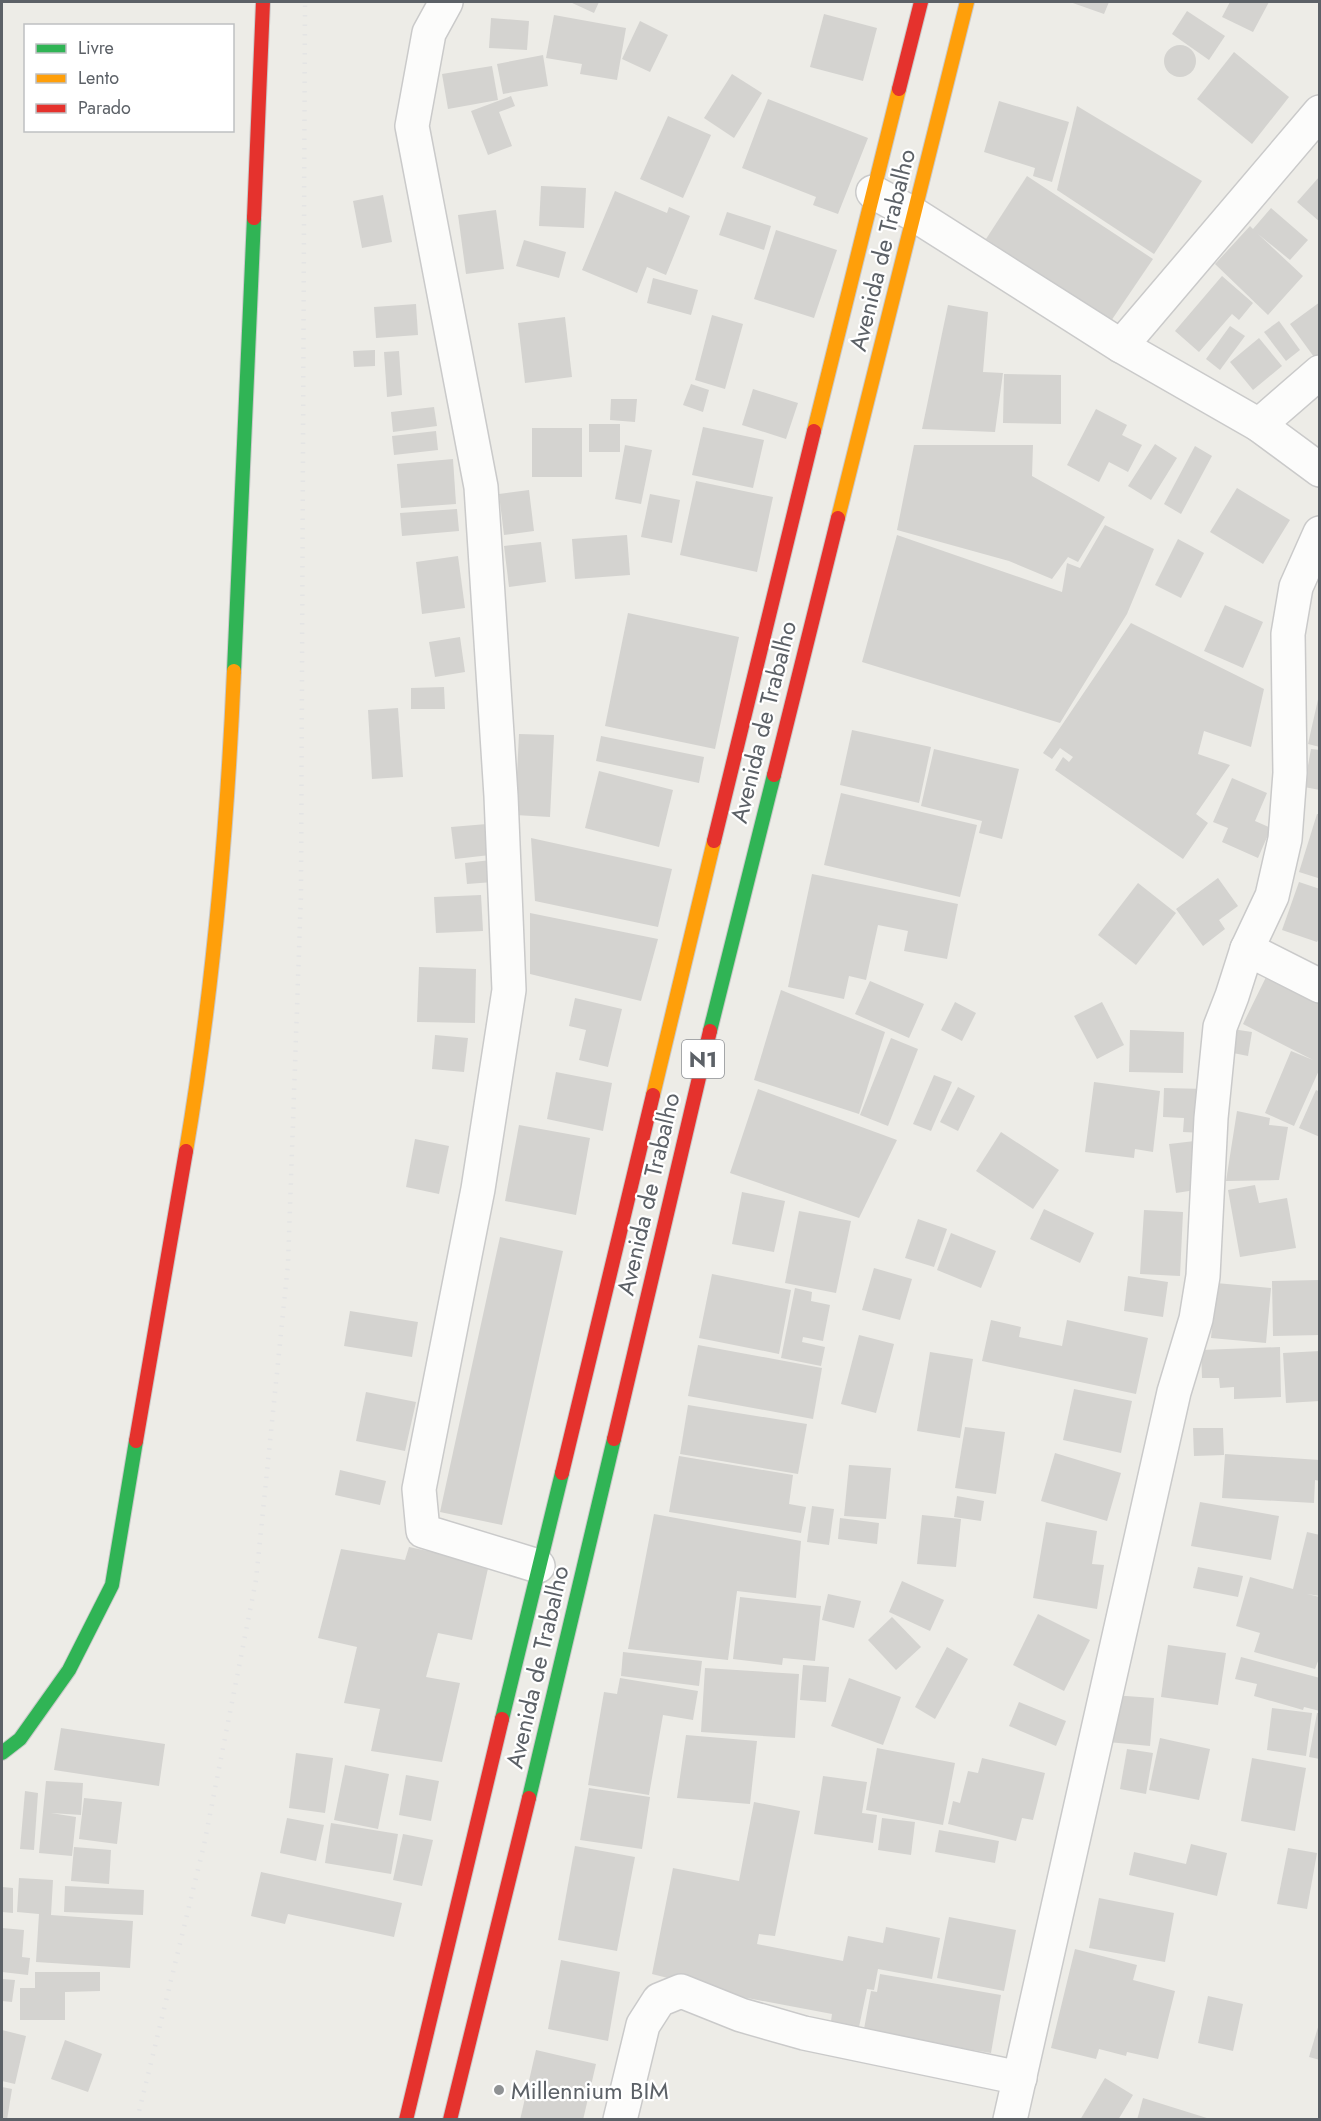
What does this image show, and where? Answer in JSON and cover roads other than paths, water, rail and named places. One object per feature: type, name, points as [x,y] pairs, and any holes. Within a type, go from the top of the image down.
[{"type":"main road","points":[[2,1753],[20,1739],[69,1670],[112,1585],[193,1110],[220,890],[230,756],[263,2]]},
{"type":"main road","name":"Avenida de Trabalho","points":[[406,2120],[438,2008],[538,1566],[682,996],[802,501],[873,192],[921,2]]},
{"type":"main road","name":"Avenida de Trabalho","points":[[450,2120],[470,2016],[557,1683],[711,1004],[833,513],[915,215],[967,2]]},
{"type":"street","points":[[446,2],[429,33],[412,126],[481,487],[501,796],[509,990],[478,1189],[419,1489],[423,1531],[538,1566]]},
{"type":"street","points":[[1121,346],[1320,112]]},
{"type":"street","points":[[873,192],[915,215],[1121,346],[1259,425],[1320,470]]},
{"type":"street","points":[[1259,425],[1320,372]]},
{"type":"street","points":[[1010,2120],[1171,1403],[1196,1319],[1203,1276],[1215,1058],[1220,1026],[1247,949],[1272,896],[1285,839],[1290,773],[1288,634],[1296,587],[1320,533]]},
{"type":"street","points":[[1247,949],[1320,986]]},
{"type":"street","points":[[620,2120],[643,2025],[659,2000],[681,1991],[741,2015],[804,2032],[1020,2078]]},
{"type":"railway","points":[[137,2120],[204,1845],[256,1580],[288,1264],[301,894],[305,2]]},
{"type":"place","name":"Millennium BIM","points":[[499,2090]]}]
